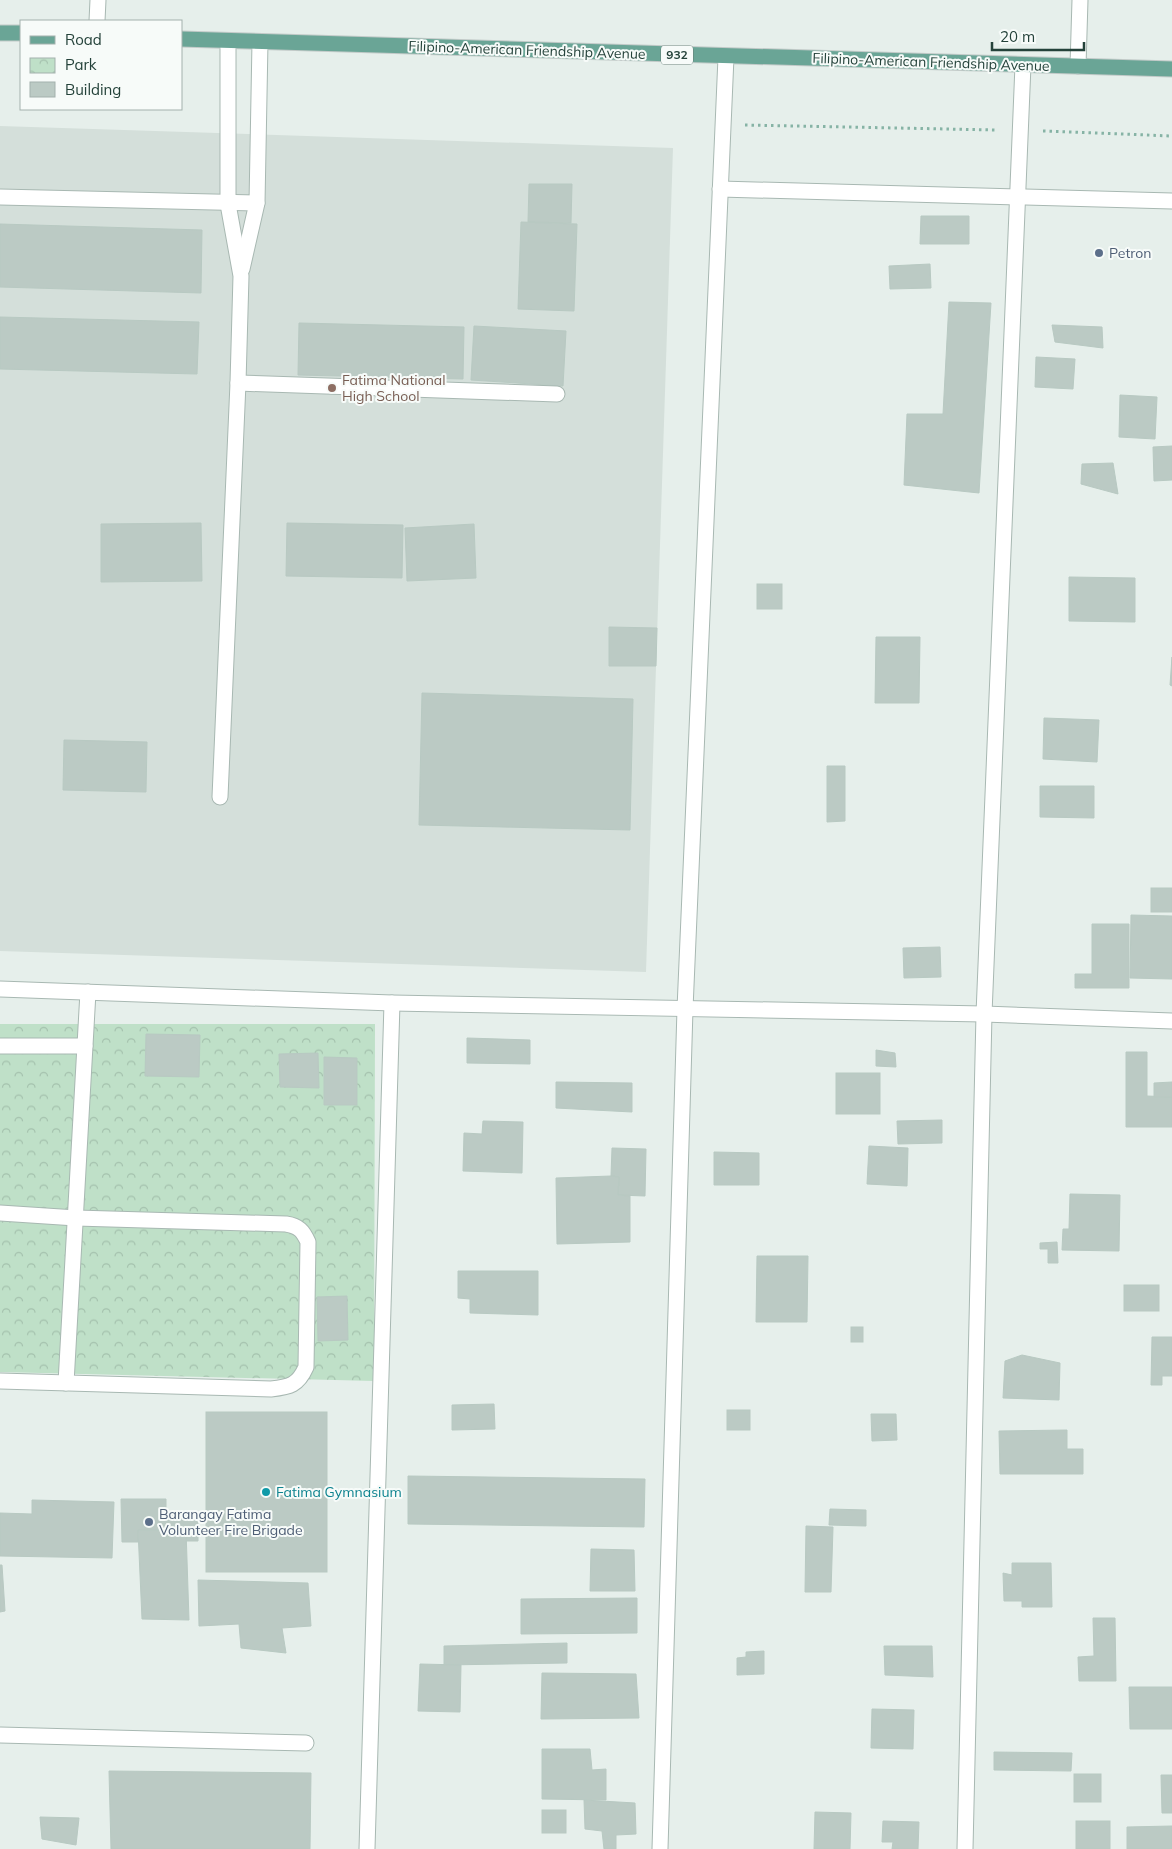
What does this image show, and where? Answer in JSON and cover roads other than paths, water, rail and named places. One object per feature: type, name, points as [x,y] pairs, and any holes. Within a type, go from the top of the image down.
[{"type":"main road","points":[[0,33],[20,34]]},
{"type":"main road","name":"Filipino-American Friendship Avenue","points":[[182,39],[1172,69]]},
{"type":"street","points":[[97,20],[98,0]]},
{"type":"street","points":[[1078,66],[1080,0]]},
{"type":"street","points":[[220,798],[238,382],[240,276],[228,204],[228,41]]},
{"type":"street","points":[[240,276],[258,203],[260,42]]},
{"type":"street","points":[[660,1849],[685,1009],[726,56]]},
{"type":"street","points":[[964,1849],[984,1014],[1023,65]]},
{"type":"street","points":[[720,189],[1172,201]]},
{"type":"street","points":[[0,197],[228,204],[258,203]]},
{"type":"street","points":[[238,382],[557,394]]},
{"type":"street","points":[[0,990],[392,1003],[984,1014],[1172,1021]]},
{"type":"street","points":[[66,1383],[88,992]]},
{"type":"street","points":[[367,1849],[392,1003]]},
{"type":"street","points":[[0,1046],[85,1046]]},
{"type":"street","points":[[0,1213],[76,1218],[296,1225],[304,1232],[308,1242],[306,1367],[300,1380],[286,1387],[271,1389],[0,1381]]},
{"type":"street","points":[[0,1735],[306,1743]]},
{"type":"place","name":"Petron","points":[[1099,253]]},
{"type":"place","name":"Fatima National High School","points":[[332,388]]},
{"type":"place","name":"Fatima Gymnasium","points":[[266,1492]]},
{"type":"place","name":"Barangay Fatima Volunteer Fire Brigade","points":[[149,1522]]}]
